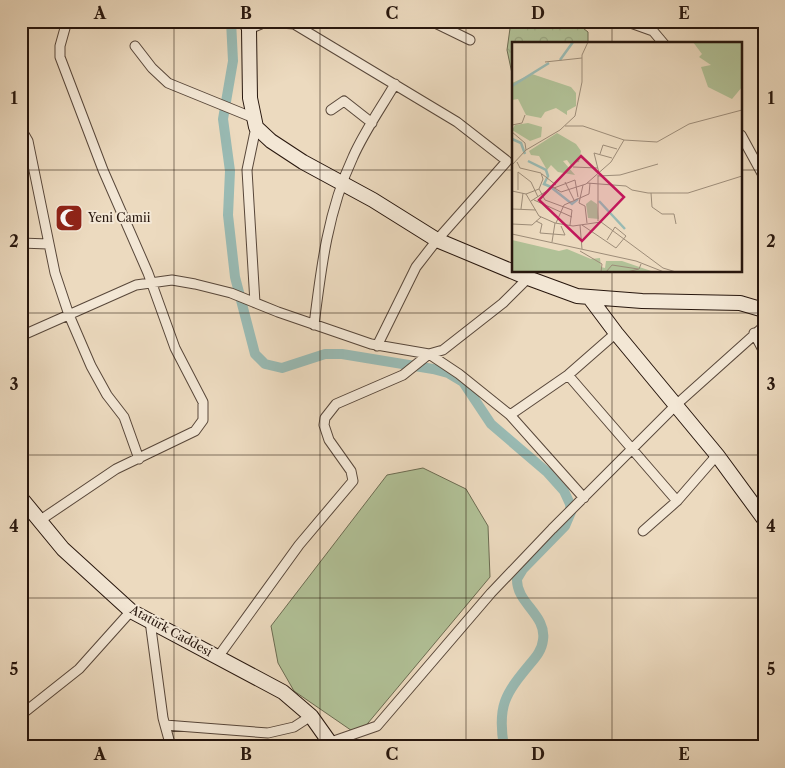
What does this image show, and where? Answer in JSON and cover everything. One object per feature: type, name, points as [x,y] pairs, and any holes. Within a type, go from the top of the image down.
[{"type":"street","points":[[38,521],[116,469],[195,431],[203,420],[203,402],[175,348],[151,282],[103,170],[60,57],[60,46],[67,21]]},
{"type":"street","points":[[431,21],[470,40]]},
{"type":"street","points":[[625,21],[653,31],[662,42]]},
{"type":"street","points":[[252,301],[247,170],[255,123],[250,98],[247,25],[266,22],[294,23],[458,122],[510,162],[437,240],[416,267],[377,346]]},
{"type":"street","points":[[135,46],[152,68],[168,83],[233,110],[255,123],[271,141],[437,240],[512,271]]},
{"type":"street","points":[[314,325],[325,241],[352,157],[395,84]]},
{"type":"street","points":[[331,110],[344,101],[372,123]]},
{"type":"street","points":[[21,129],[28,141],[38,181],[48,244],[69,315],[91,366],[107,395],[124,418],[138,459]]},
{"type":"street","points":[[742,137],[764,177]]},
{"type":"street","points":[[21,243],[48,244]]},
{"type":"street","points":[[514,272],[577,296],[642,301],[740,303],[764,310]]},
{"type":"street","points":[[218,657],[299,545],[353,481],[351,471],[329,440],[324,425],[325,418],[336,404],[403,375],[429,354],[443,350],[503,303],[528,278]]},
{"type":"street","points":[[21,336],[136,285],[172,280],[231,293],[314,325],[377,346],[429,354],[459,374],[510,415],[584,498]]},
{"type":"street","points":[[590,297],[616,333],[677,404],[717,455],[764,519]]},
{"type":"street","points":[[332,744],[377,726],[491,593],[552,529],[677,404],[764,326]]},
{"type":"street","points":[[510,415],[568,375],[616,333]]},
{"type":"street","points":[[754,333],[764,352]]},
{"type":"street","points":[[568,375],[677,501]]},
{"type":"street","points":[[643,531],[677,501],[717,455]]},
{"type":"street","name":"Atatürk Caddesi","points":[[21,498],[63,550],[131,611],[283,692],[311,716],[332,744]]},
{"type":"street","points":[[21,715],[79,669],[131,611]]},
{"type":"street","points":[[150,621],[165,725],[171,747]]},
{"type":"street","points":[[165,725],[268,732],[294,727],[311,716]]},
{"type":"green space","points":[[511,21],[574,21],[588,32],[588,42],[512,42],[512,74],[507,50]]},
{"type":"green space","points":[[423,468],[466,489],[488,526],[490,577],[358,735],[294,691],[278,663],[271,626],[387,475]]},
{"type":"waterway","points":[[231,21],[233,61],[223,119],[230,171],[228,215],[235,277],[255,354],[265,364],[282,368],[325,354],[342,354],[448,373],[463,382],[491,424],[547,472],[564,491],[570,504],[571,512],[565,526],[523,569],[517,579],[521,595],[540,623],[543,631],[543,640],[538,653],[514,684],[505,701],[502,721],[504,747]]},
{"type":"place","name":"Yeni Camii","points":[[69,218]]}]
